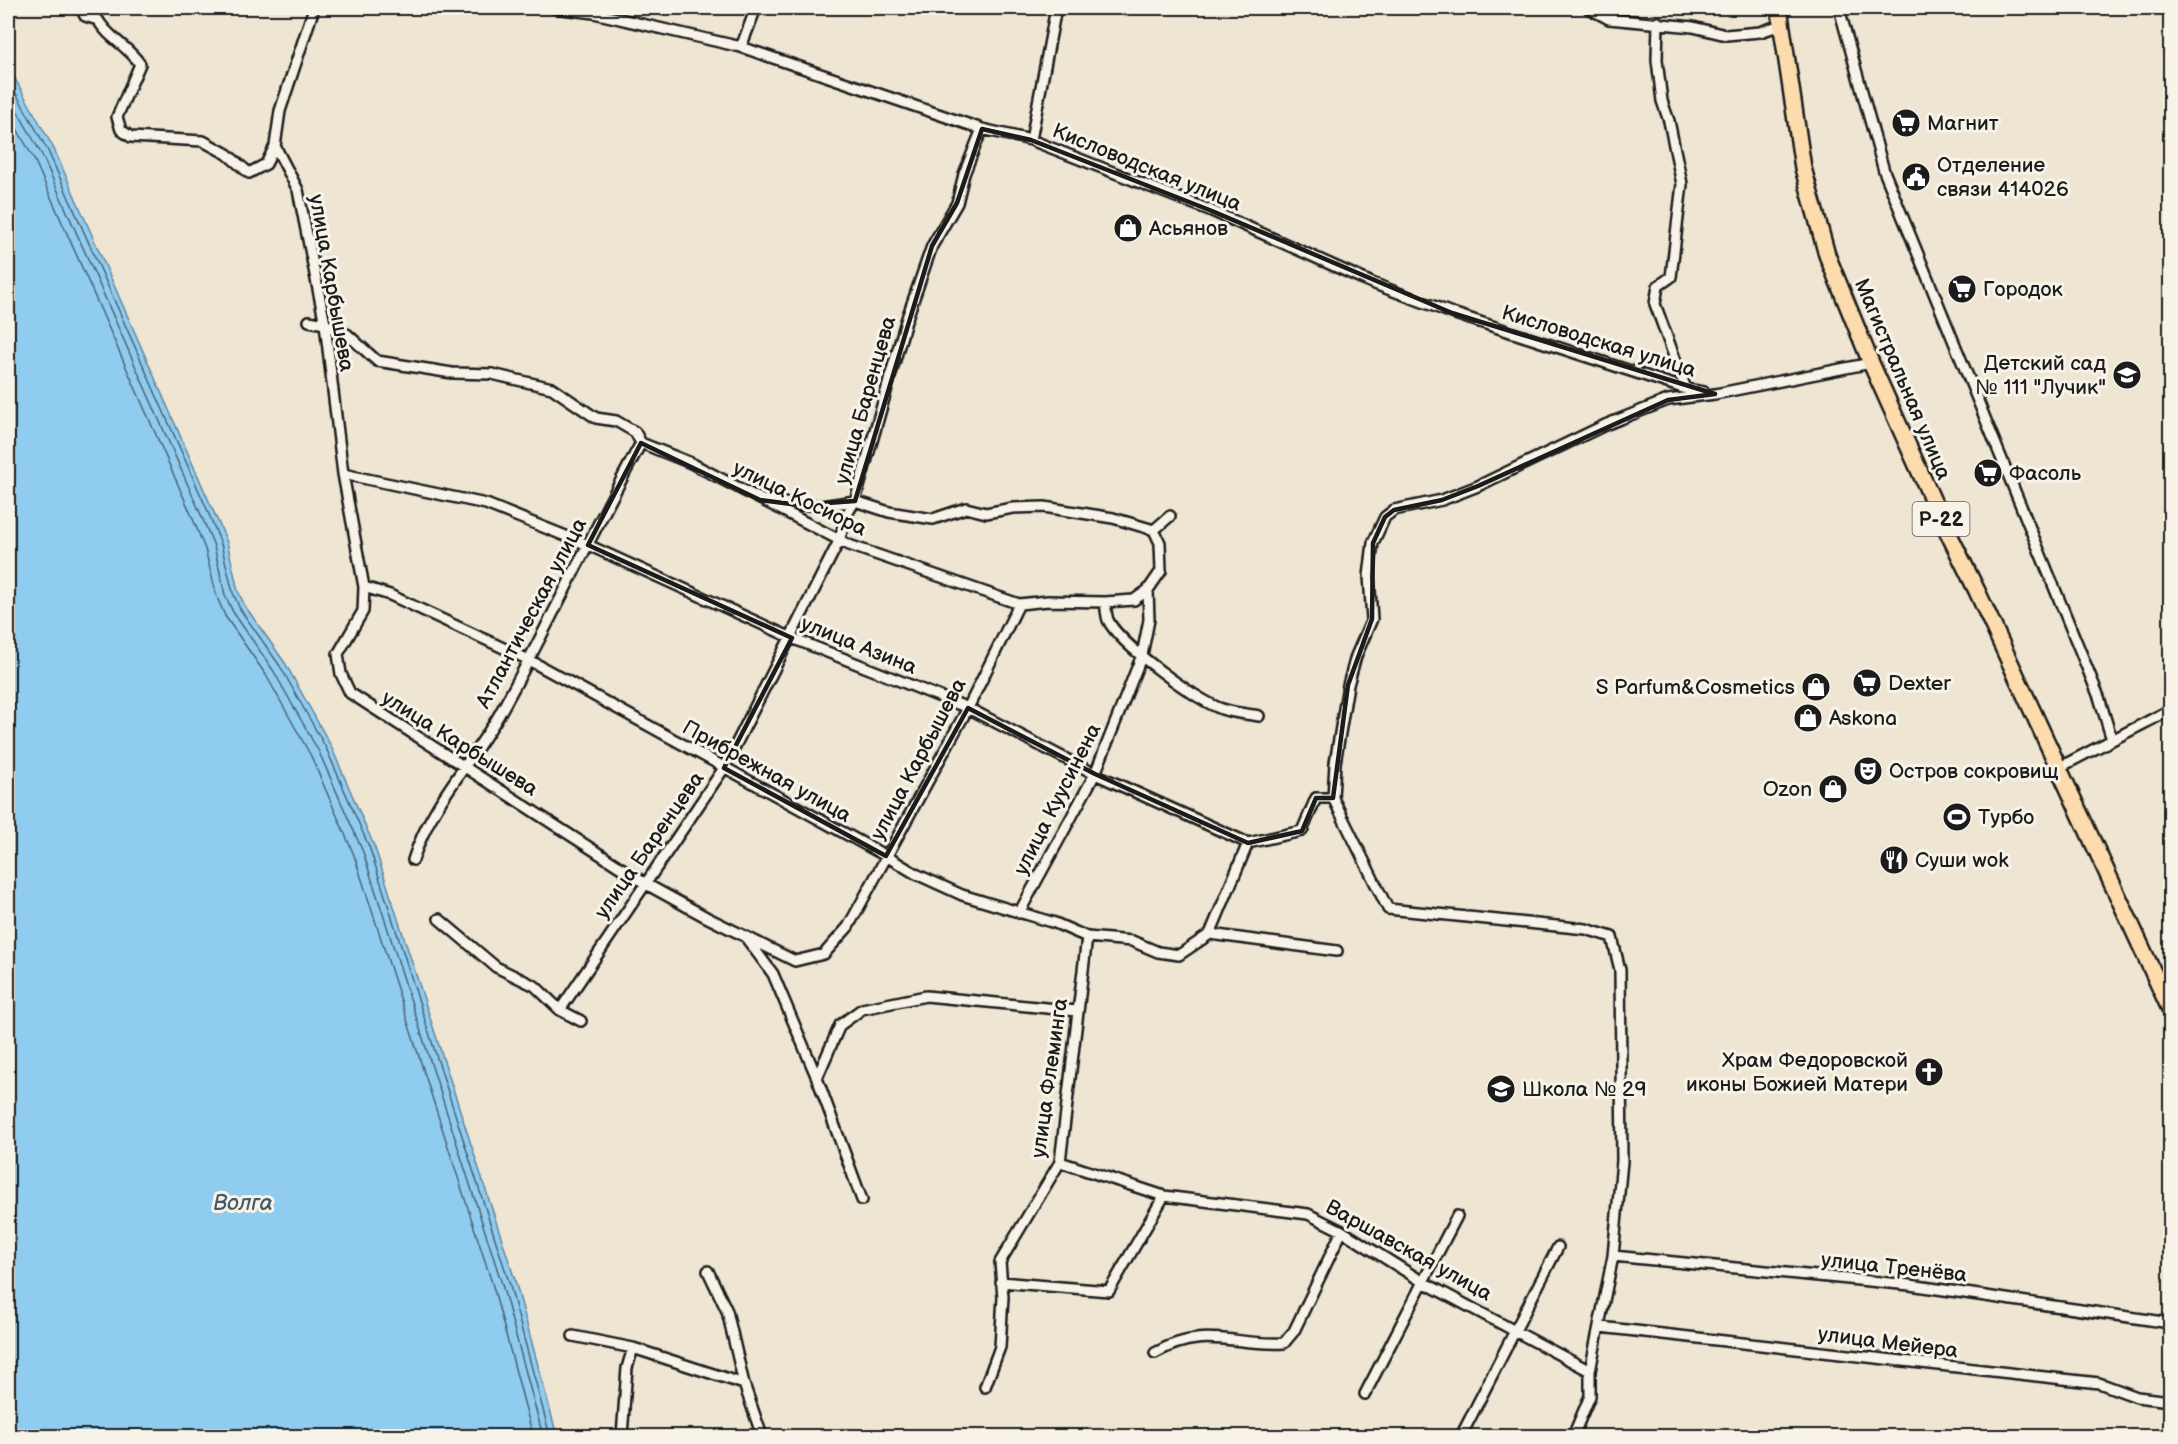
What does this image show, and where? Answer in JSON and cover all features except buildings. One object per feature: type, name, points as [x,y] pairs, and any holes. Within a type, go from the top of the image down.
[{"type":"highway","name":"Магистральная улица","points":[[1779,8],[1803,168],[1827,255],[1871,363],[1936,510],[2060,767],[2170,1009]]},
{"type":"street","points":[[81,8],[85,15],[98,20],[103,30],[130,49],[140,64],[117,117],[121,130],[131,137],[203,141],[227,154],[249,173],[266,164],[276,146],[280,111],[314,8]]},
{"type":"street","name":"Кисловодская улица","points":[[554,8],[594,13],[741,47],[982,129],[1031,140],[1212,211],[1372,283],[1442,309],[1686,389],[1715,394]]},
{"type":"street","points":[[741,47],[756,8]]},
{"type":"street","points":[[1031,140],[1056,8]]},
{"type":"street","points":[[1588,8],[1609,19],[1658,22],[1726,35],[1760,32],[1781,25]]},
{"type":"street","points":[[1839,8],[1884,171],[2099,697],[2112,740]]},
{"type":"street","points":[[1658,22],[1657,60],[1662,101],[1670,121],[1682,184],[1671,277],[1658,286],[1655,304],[1686,389]]},
{"type":"street","name":"улица Баренцева","points":[[560,1010],[724,768],[792,638],[839,541],[847,514],[855,501],[906,321],[932,246],[957,203],[964,174],[982,129]]},
{"type":"street","name":"улица Карбышева","points":[[276,146],[298,190],[325,324],[343,474],[364,587],[363,611],[338,654],[341,674],[350,693],[380,715],[466,766],[646,884],[795,961],[824,954],[848,927],[968,708],[1019,604]]},
{"type":"street","name":"улица Косиора","points":[[309,321],[325,324],[346,334],[377,361],[452,372],[492,374],[552,388],[597,418],[616,421],[635,432],[641,443],[691,463],[839,541],[1019,604],[1048,601],[1134,600],[1148,590]]},
{"type":"street","points":[[1573,1437],[1590,1396],[1590,1371],[1613,1256],[1622,1161],[1620,970],[1612,937],[1586,929],[1388,909],[1333,798],[1335,763],[1348,685],[1356,656],[1372,619],[1369,576],[1373,543],[1385,517],[1394,510],[1442,500],[1478,486],[1605,425],[1668,400],[1715,394],[1871,363]]},
{"type":"street","name":"Атлантическая улица","points":[[413,860],[419,840],[455,778],[466,766],[530,660],[641,443]]},
{"type":"street","name":"улица Азина","points":[[343,474],[486,504],[588,545],[792,638],[968,708],[1095,774],[1248,843]]},
{"type":"street","points":[[760,500],[821,506],[855,501],[890,512],[933,519],[966,508],[986,513],[1013,508],[1044,507],[1113,518],[1154,530],[1170,516]]},
{"type":"street","name":"улица Куусинена","points":[[1019,913],[1095,774],[1142,655],[1149,620],[1148,590],[1161,571],[1160,543],[1154,530]]},
{"type":"street","name":"Прибрежная улица","points":[[364,587],[390,595],[530,660],[916,874],[962,895],[1055,923],[1087,937],[1132,941],[1158,951],[1179,955],[1210,934]]},
{"type":"street","points":[[1105,602],[1108,621],[1142,655],[1196,696],[1222,709],[1259,716]]},
{"type":"street","points":[[2060,767],[2170,710]]},
{"type":"street","points":[[1333,798],[1316,798],[1302,831],[1248,843],[1210,934],[1337,951]]},
{"type":"street","points":[[439,919],[496,967],[535,986],[560,1010],[581,1021]]},
{"type":"street","points":[[742,934],[773,974],[817,1078],[862,1200]]},
{"type":"street","name":"улица Флеминга","points":[[985,1387],[1000,1347],[1003,1297],[1000,1262],[1060,1162],[1087,937]]},
{"type":"street","points":[[817,1078],[840,1024],[862,1009],[926,996],[1077,1011]]},
{"type":"street","name":"Варшавская улица","points":[[1060,1162],[1164,1196],[1308,1214],[1342,1231],[1423,1282],[1590,1371]]},
{"type":"street","points":[[1001,1282],[1108,1291],[1164,1196]]},
{"type":"street","points":[[1365,1394],[1457,1216]]},
{"type":"street","points":[[1155,1353],[1173,1343],[1196,1337],[1284,1343],[1294,1331],[1342,1231]]},
{"type":"street","points":[[1461,1437],[1558,1247]]},
{"type":"street","name":"улица Тренёва","points":[[1613,1256],[1910,1285],[2170,1323]]},
{"type":"street","points":[[708,1271],[727,1311],[744,1384],[762,1437]]},
{"type":"street","name":"улица Мейера","points":[[1600,1327],[2099,1383],[2137,1397],[2170,1401]]},
{"type":"street","points":[[573,1336],[633,1348],[744,1384]]},
{"type":"street","points":[[622,1437],[627,1368],[633,1348]]},
{"type":"highlighted area","points":[[982,129],[1031,140],[1212,211],[1452,313],[1715,394],[1668,400],[1478,486],[1442,500],[1394,510],[1385,517],[1373,543],[1372,619],[1348,685],[1333,798],[1316,798],[1302,831],[1248,843],[1095,774],[968,708],[886,856],[724,768],[792,638],[588,545],[641,443],[760,500],[799,505],[855,501],[932,246],[957,203]]},
{"type":"water","name":"Волга","points":[[8,66],[54,149],[227,542],[238,591],[245,606],[285,663],[331,746],[375,848],[515,1280],[557,1436],[8,1436]]},
{"type":"place","name":"Магнит","points":[[1906,123]]},
{"type":"place","name":"Отделение связи 414026","points":[[1916,177]]},
{"type":"place","name":"Асьянов","points":[[1128,228]]},
{"type":"place","name":"Городок","points":[[1962,289]]},
{"type":"place","name":"Детский сад № 111 \"Лучик\"","points":[[2127,375]]},
{"type":"place","name":"Фасоль","points":[[1988,473]]},
{"type":"place","name":"Dexter","points":[[1867,683]]},
{"type":"place","name":"S Parfum&Cosmetics","points":[[1816,687]]},
{"type":"place","name":"Askona","points":[[1808,718]]},
{"type":"place","name":"Остров сокровищ","points":[[1868,771]]},
{"type":"place","name":"Ozon","points":[[1833,789]]},
{"type":"place","name":"Турбо","points":[[1957,817]]},
{"type":"place","name":"Суши wok","points":[[1894,860]]},
{"type":"place","name":"Храм Федоровской иконы Божией Матери","points":[[1929,1072]]},
{"type":"place","name":"Школа № 29","points":[[1501,1089]]}]
